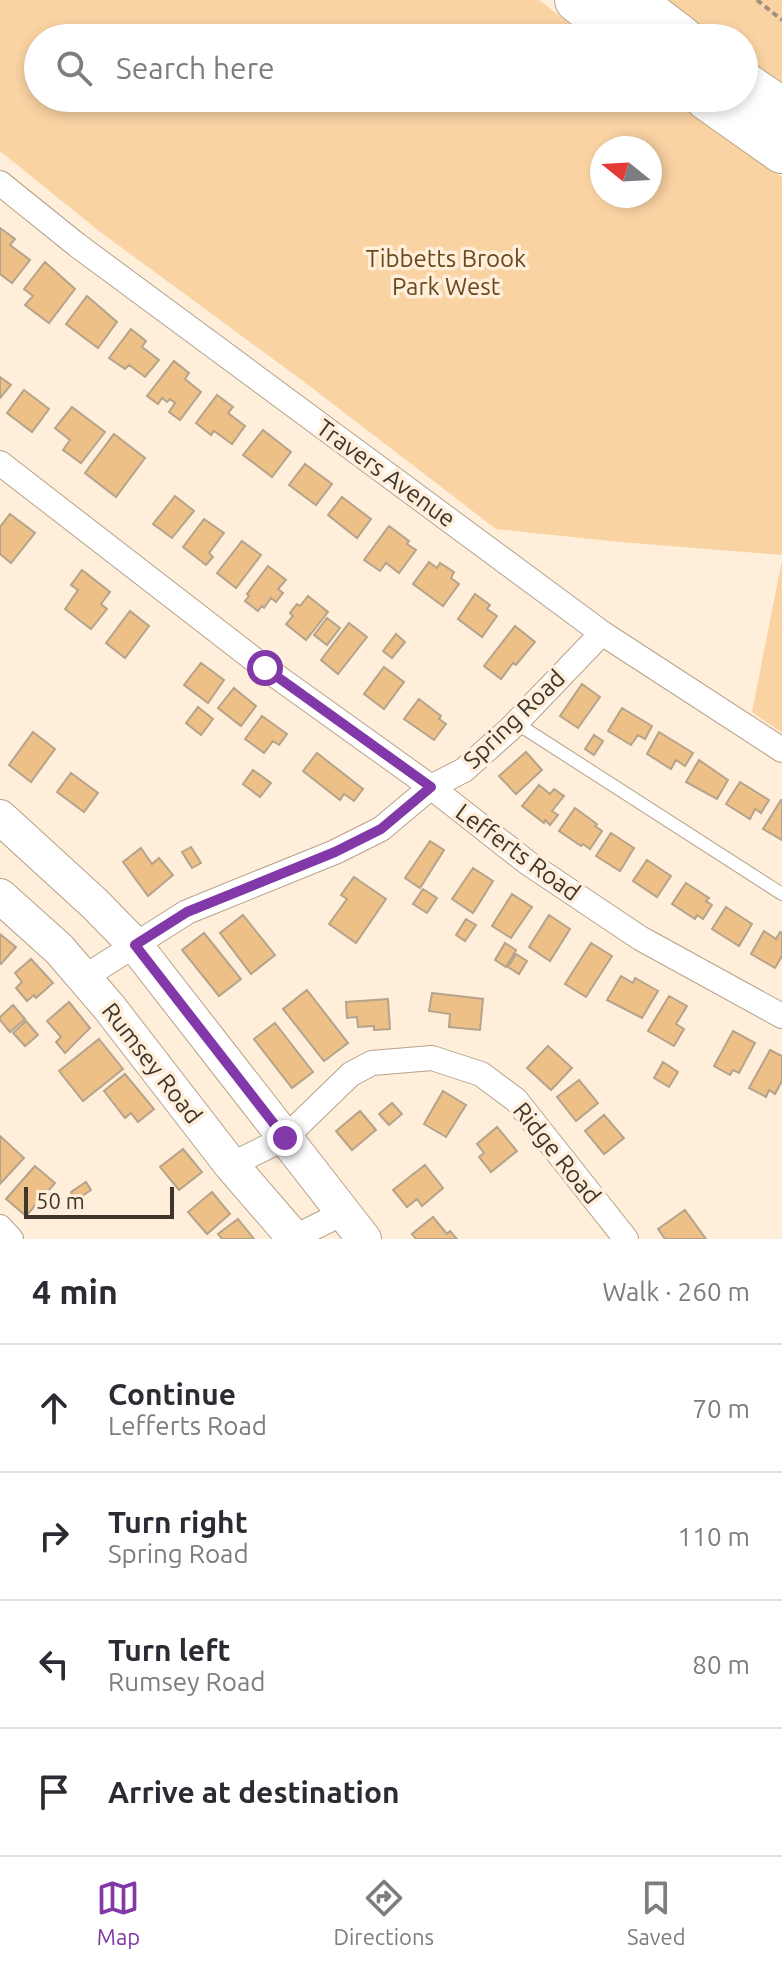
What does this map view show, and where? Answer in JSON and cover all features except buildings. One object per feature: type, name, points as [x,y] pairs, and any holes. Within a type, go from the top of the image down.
[{"type":"highway","points":[[577,0],[608,24]]},
{"type":"highway","points":[[631,0],[663,24]]},
{"type":"highway","points":[[758,94],[782,110]]},
{"type":"highway","points":[[727,112],[782,151]]},
{"type":"street","name":"Travers Avenue","points":[[0,183],[77,245],[602,633],[782,750]]},
{"type":"street","name":"Lefferts Road","points":[[0,463],[265,668],[431,787],[528,863],[640,938],[782,1016]]},
{"type":"street","name":"Spring Road","points":[[83,978],[187,912],[335,852],[381,829],[431,787],[464,770],[516,723],[602,633]]},
{"type":"street","points":[[0,817],[135,945],[354,1226],[293,1238]]},
{"type":"street","name":"Rumsey Road","points":[[0,896],[59,949],[293,1238]]},
{"type":"street","name":"Ridge Road","points":[[231,1165],[285,1138],[351,1074],[372,1063],[432,1058],[481,1074],[516,1100],[626,1239]]},
{"type":"street","points":[[0,1227],[11,1239]]},
{"type":"lane","points":[[516,723],[782,894]]},
{"type":"path","points":[[757,0],[782,20]]},
{"type":"green space","name":"Tibbetts Brook Park West","points":[[0,0],[539,0],[570,24],[24,24],[24,112],[690,112],[782,177],[782,555],[496,529],[303,381],[99,231],[0,151]]},
{"type":"green space","points":[[668,0],[782,0],[782,84],[758,67],[758,24],[699,24]]},
{"type":"green space","points":[[782,560],[782,733],[752,712]]},
{"type":"route","points":[[265,668],[431,787],[381,829],[335,852],[187,912],[135,945],[285,1138]]}]
